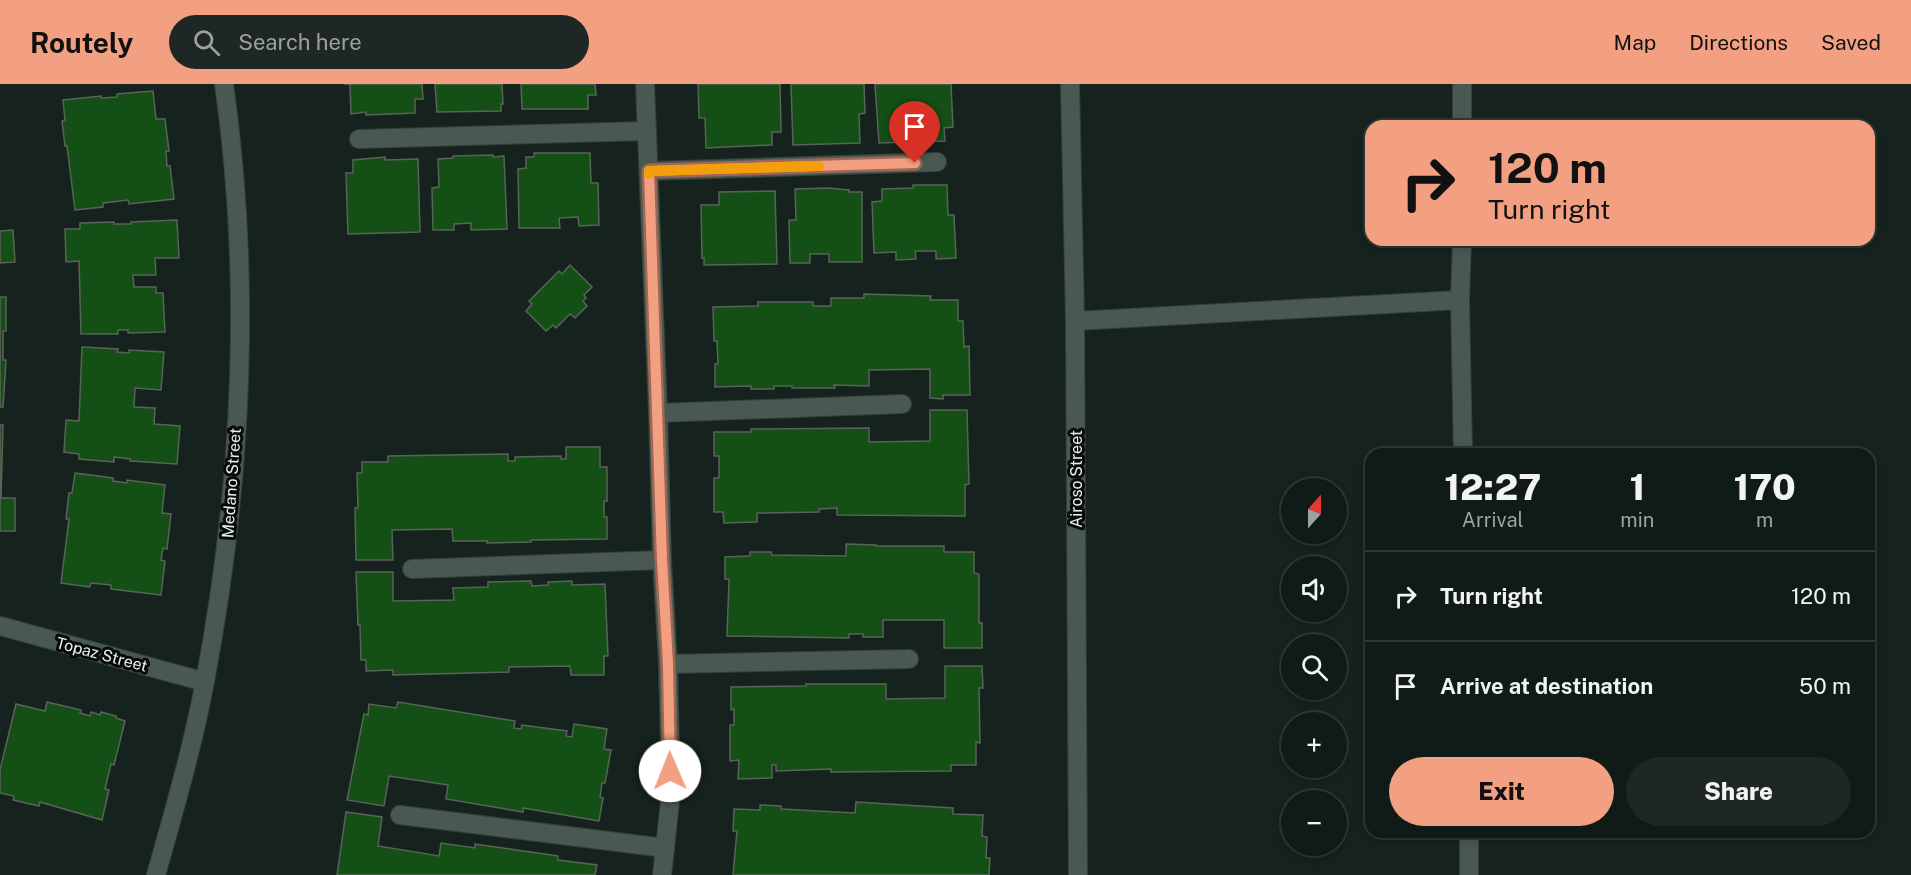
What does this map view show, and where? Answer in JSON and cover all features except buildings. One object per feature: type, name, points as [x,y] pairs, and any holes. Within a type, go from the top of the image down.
[{"type":"street","name":"Medano Street","points":[[156,875],[205,682],[228,542],[238,385],[240,312],[230,128],[224,84]]},
{"type":"street","points":[[645,84],[662,560],[668,664],[670,792],[662,875]]},
{"type":"street","name":"Airoso Street","points":[[1070,84],[1075,321],[1078,875]]},
{"type":"street","points":[[1462,84],[1462,120]]},
{"type":"street","points":[[359,139],[647,130]]},
{"type":"street","points":[[649,171],[937,162]]},
{"type":"street","points":[[1462,246],[1460,300],[1462,448]]},
{"type":"street","points":[[1075,321],[1460,300]]},
{"type":"street","points":[[658,413],[902,404]]},
{"type":"street","points":[[412,569],[662,560]]},
{"type":"street","name":"Topaz Street","points":[[0,626],[205,682]]},
{"type":"street","points":[[668,664],[909,659]]},
{"type":"street","points":[[400,814],[665,848]]},
{"type":"street","points":[[1468,838],[1469,875]]},
{"type":"slow traffic","points":[[649,174],[649,171],[819,166]]},
{"type":"route","points":[[670,771],[649,171],[915,163]]}]
